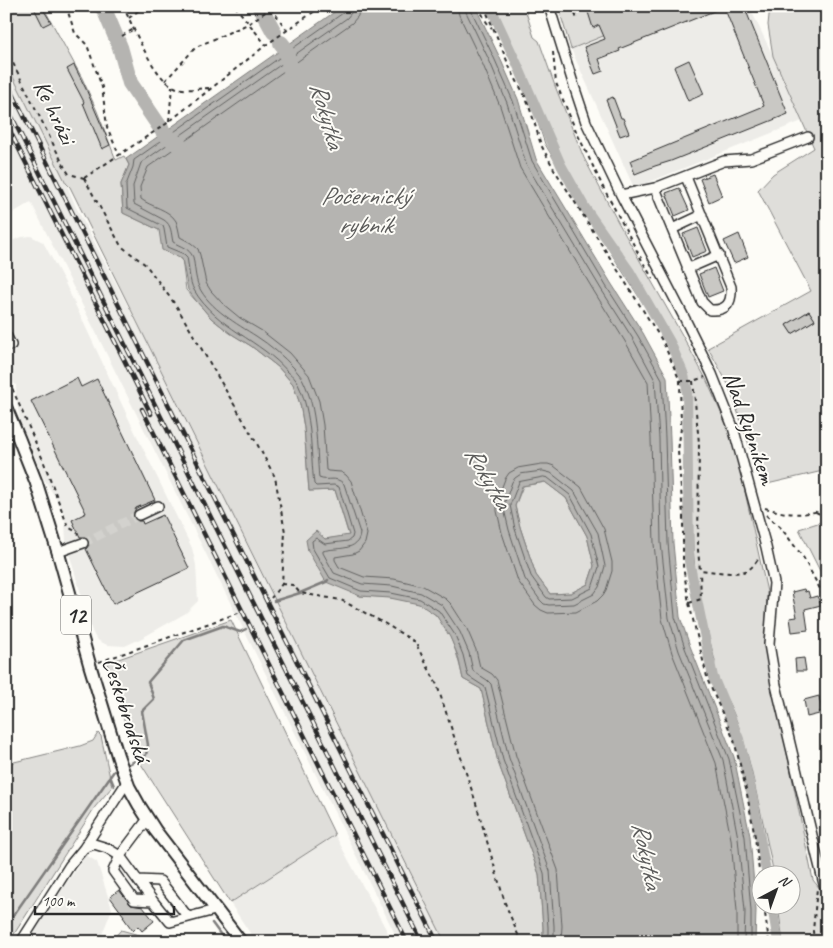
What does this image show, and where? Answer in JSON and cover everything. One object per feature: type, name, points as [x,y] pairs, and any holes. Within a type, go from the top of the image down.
[{"type":"main road","name":"Českobrodská","points":[[6,408],[36,482],[90,666],[127,782],[147,820],[241,942]]},
{"type":"street","name":"Nad Rybníkem","points":[[549,6],[556,14],[586,122],[620,195],[712,374],[733,427],[774,583],[769,644],[817,856],[824,884],[827,887]]},
{"type":"street","points":[[620,195],[655,188],[724,161],[751,159],[808,137]]},
{"type":"street","points":[[655,188],[702,302],[710,310],[719,310],[727,305],[731,297],[731,287],[686,177]]},
{"type":"street","points":[[672,229],[702,215]]},
{"type":"street","points":[[688,269],[718,255]]},
{"type":"street","points":[[6,335],[11,345]]},
{"type":"street","points":[[139,515],[158,506]]},
{"type":"street","points":[[58,552],[82,543]]},
{"type":"street","points":[[21,942],[127,782]]},
{"type":"street","points":[[147,820],[120,856],[113,871],[134,900],[154,901]]},
{"type":"street","points":[[84,848],[94,844],[108,848],[120,856],[170,922],[216,910]]},
{"type":"street","points":[[138,880],[160,881],[188,917]]},
{"type":"path","points":[[66,6],[75,33],[87,45],[102,87],[107,127],[120,155]]},
{"type":"path","points":[[123,6],[154,67],[165,81],[180,89],[212,88]]},
{"type":"path","points":[[129,18],[144,6]]},
{"type":"path","points":[[235,6],[266,45]]},
{"type":"path","points":[[271,598],[282,584],[285,532],[275,477],[177,307],[146,265],[121,246],[84,178],[169,122],[266,45],[322,6]]},
{"type":"path","points":[[479,6],[489,26],[494,30]]},
{"type":"path","points":[[484,6],[510,68],[526,98],[541,145],[663,342],[680,382],[681,428],[678,452],[683,516],[683,566],[708,681],[734,740],[748,798],[758,866]]},
{"type":"path","points":[[573,6],[577,20]]},
{"type":"path","points":[[165,81],[196,47],[248,24],[273,7],[287,30]]},
{"type":"path","points":[[122,36],[134,29]]},
{"type":"path","name":"Ke hrázi","points":[[6,49],[65,168],[69,174],[84,178]]},
{"type":"path","points":[[169,122],[172,86]]},
{"type":"path","points":[[6,374],[43,460],[68,527],[77,532],[82,543]]},
{"type":"path","points":[[680,382],[693,381],[712,374]]},
{"type":"path","points":[[690,603],[701,599],[698,550],[699,443],[693,381]]},
{"type":"path","points":[[755,506],[791,514],[827,509]]},
{"type":"path","points":[[755,506],[781,528],[803,557],[827,602]]},
{"type":"path","points":[[816,512],[827,518]]},
{"type":"path","points":[[700,570],[739,573],[748,570],[754,565],[766,547]]},
{"type":"path","points":[[282,584],[293,585],[300,593],[341,600],[415,642],[437,685],[475,800],[505,903],[521,942]]},
{"type":"path","points":[[90,666],[241,612]]},
{"type":"path","points":[[814,942],[813,931],[817,886]]},
{"type":"path","points":[[765,916],[769,942]]},
{"type":"shaded area","points":[[6,6],[42,6],[46,12],[82,78],[116,160],[124,156],[129,165],[121,184],[123,213],[159,230],[182,259],[186,290],[211,318],[278,367],[293,384],[300,404],[304,428],[309,491],[335,490],[349,536],[325,539],[360,596],[403,600],[417,603],[427,608],[436,615],[449,635],[458,657],[463,679],[481,689],[498,762],[539,874],[543,942],[445,942],[70,187],[66,183],[6,63]]},
{"type":"shaded area","points":[[495,6],[524,6],[534,37],[539,41],[584,158],[706,379],[734,442],[767,592],[765,646],[813,880],[827,898],[827,942],[783,942],[779,916],[800,916],[800,866],[772,866],[754,781],[741,734],[730,705],[713,677],[715,661],[696,586],[688,477],[687,406],[683,377],[667,341],[581,206],[545,144],[512,46]]},
{"type":"shaded area","points":[[558,6],[677,6],[571,49]]},
{"type":"shaded area","points":[[677,6],[749,6],[802,121],[634,188],[571,49]]},
{"type":"shaded area","points":[[770,6],[827,6],[827,470],[763,485],[728,384],[708,348],[811,291],[758,190],[773,174],[814,148],[773,56],[768,25]],"holes":[[[809,311],[815,320],[792,334],[786,325]]]},
{"type":"shaded area","points":[[6,63],[76,207],[144,337],[445,942],[399,942],[31,202],[6,217]]},
{"type":"shaded area","points":[[31,236],[43,242],[64,281],[192,548],[196,565],[198,601],[186,613],[125,646],[107,645],[99,641],[92,631],[66,543],[63,510],[44,479],[20,421],[16,385],[6,377],[6,243]]},
{"type":"shaded area","points":[[545,482],[566,498],[587,536],[594,566],[588,584],[571,593],[550,594],[536,575],[515,506],[523,486]]},
{"type":"shaded area","points":[[827,520],[827,585],[799,529]]},
{"type":"shaded area","points":[[231,620],[335,835],[230,903],[134,753],[107,663]]},
{"type":"shaded area","points":[[98,733],[101,736],[112,787],[95,807],[9,942],[6,942],[6,764],[80,746],[93,741]]},
{"type":"shaded area","points":[[335,835],[393,942],[256,942],[230,903]]},
{"type":"shaded area","points":[[86,855],[97,862],[112,909],[99,942],[26,942]]},
{"type":"shaded area","points":[[121,930],[164,942],[110,942]]},
{"type":"water","name":"Počernický rybník","points":[[343,6],[475,6],[518,99],[536,159],[643,333],[667,377],[673,543],[680,617],[734,757],[750,836],[752,866],[750,866],[750,916],[756,916],[755,942],[543,942],[539,874],[498,762],[481,689],[463,679],[458,656],[450,637],[436,615],[419,604],[390,598],[360,596],[326,582],[308,551],[306,540],[316,531],[325,539],[349,535],[335,490],[309,491],[304,427],[300,404],[293,384],[278,367],[211,318],[197,302],[188,290],[182,259],[162,250],[159,230],[123,213],[121,184],[129,165],[126,159]],"holes":[[[545,482],[566,498],[587,536],[594,566],[588,584],[571,593],[550,594],[536,575],[520,527],[515,506],[522,486]]]},
{"type":"building","points":[[33,6],[41,6],[51,22],[43,26]]},
{"type":"building","points":[[595,6],[744,6],[788,114],[635,174],[630,161],[764,106],[724,7],[619,49],[620,51],[599,59],[603,71],[595,74],[584,47],[605,39],[599,25],[593,28],[587,9]]},
{"type":"building","points":[[689,60],[704,94],[688,101],[674,67]]},
{"type":"building","points":[[74,65],[110,145],[102,149],[84,102],[67,69]]},
{"type":"building","points":[[613,97],[629,133],[620,136],[606,100]]},
{"type":"building","points":[[713,174],[722,196],[709,202],[700,179]]},
{"type":"building","points":[[679,188],[689,210],[675,216],[666,193]]},
{"type":"building","points":[[698,228],[707,251],[692,257],[683,234]]},
{"type":"building","points":[[739,234],[748,257],[734,263],[724,241]]},
{"type":"building","points":[[714,268],[723,291],[708,297],[699,274]]},
{"type":"building","points":[[809,311],[815,320],[792,334],[786,325]]},
{"type":"building","points":[[77,378],[81,387],[97,379],[155,500],[136,508],[133,514],[134,518],[142,521],[143,524],[163,515],[189,568],[113,604],[86,549],[89,545],[89,540],[85,537],[80,537],[72,520],[86,513],[31,401]]},
{"type":"building","points":[[804,589],[805,592],[808,591],[810,598],[817,596],[821,605],[805,609],[808,630],[792,632],[790,618],[797,617],[792,592]]},
{"type":"building","points":[[804,658],[806,671],[796,671],[795,659]]},
{"type":"building","points":[[819,696],[822,711],[819,714],[807,717],[804,700]]},
{"type":"building","points":[[119,890],[131,905],[143,907],[154,921],[142,931],[138,926],[133,931],[110,897]]},
{"type":"waterway","points":[[101,6],[120,47],[130,83],[164,133],[181,147]]},
{"type":"waterway","name":"Rokytka","points":[[259,6],[274,32]]},
{"type":"waterway","points":[[490,6],[561,165],[585,208],[630,272],[670,342],[684,375],[687,388],[689,561],[713,677],[739,739],[765,866]]},
{"type":"waterway","name":"Rokytka","points":[[281,43],[285,48],[291,70]]},
{"type":"waterway","points":[[274,601],[300,593],[328,580]]},
{"type":"waterway","points":[[129,764],[146,755],[148,745],[142,711],[154,699],[148,682],[184,640],[223,626],[240,632],[246,629]]},
{"type":"waterway","points":[[6,926],[114,771]]},
{"type":"waterway","points":[[110,776],[114,786]]},
{"type":"waterway","points":[[774,916],[778,942]]},
{"type":"waterway","points":[[212,923],[226,942]]},
{"type":"tunnel","points":[[83,543],[139,515]]},
{"type":"railway","points":[[6,80],[437,942]]},
{"type":"railway","points":[[6,105],[422,942]]},
{"type":"railway","points":[[6,123],[151,414]]},
{"type":"railway","points":[[142,409],[407,942]]}]
